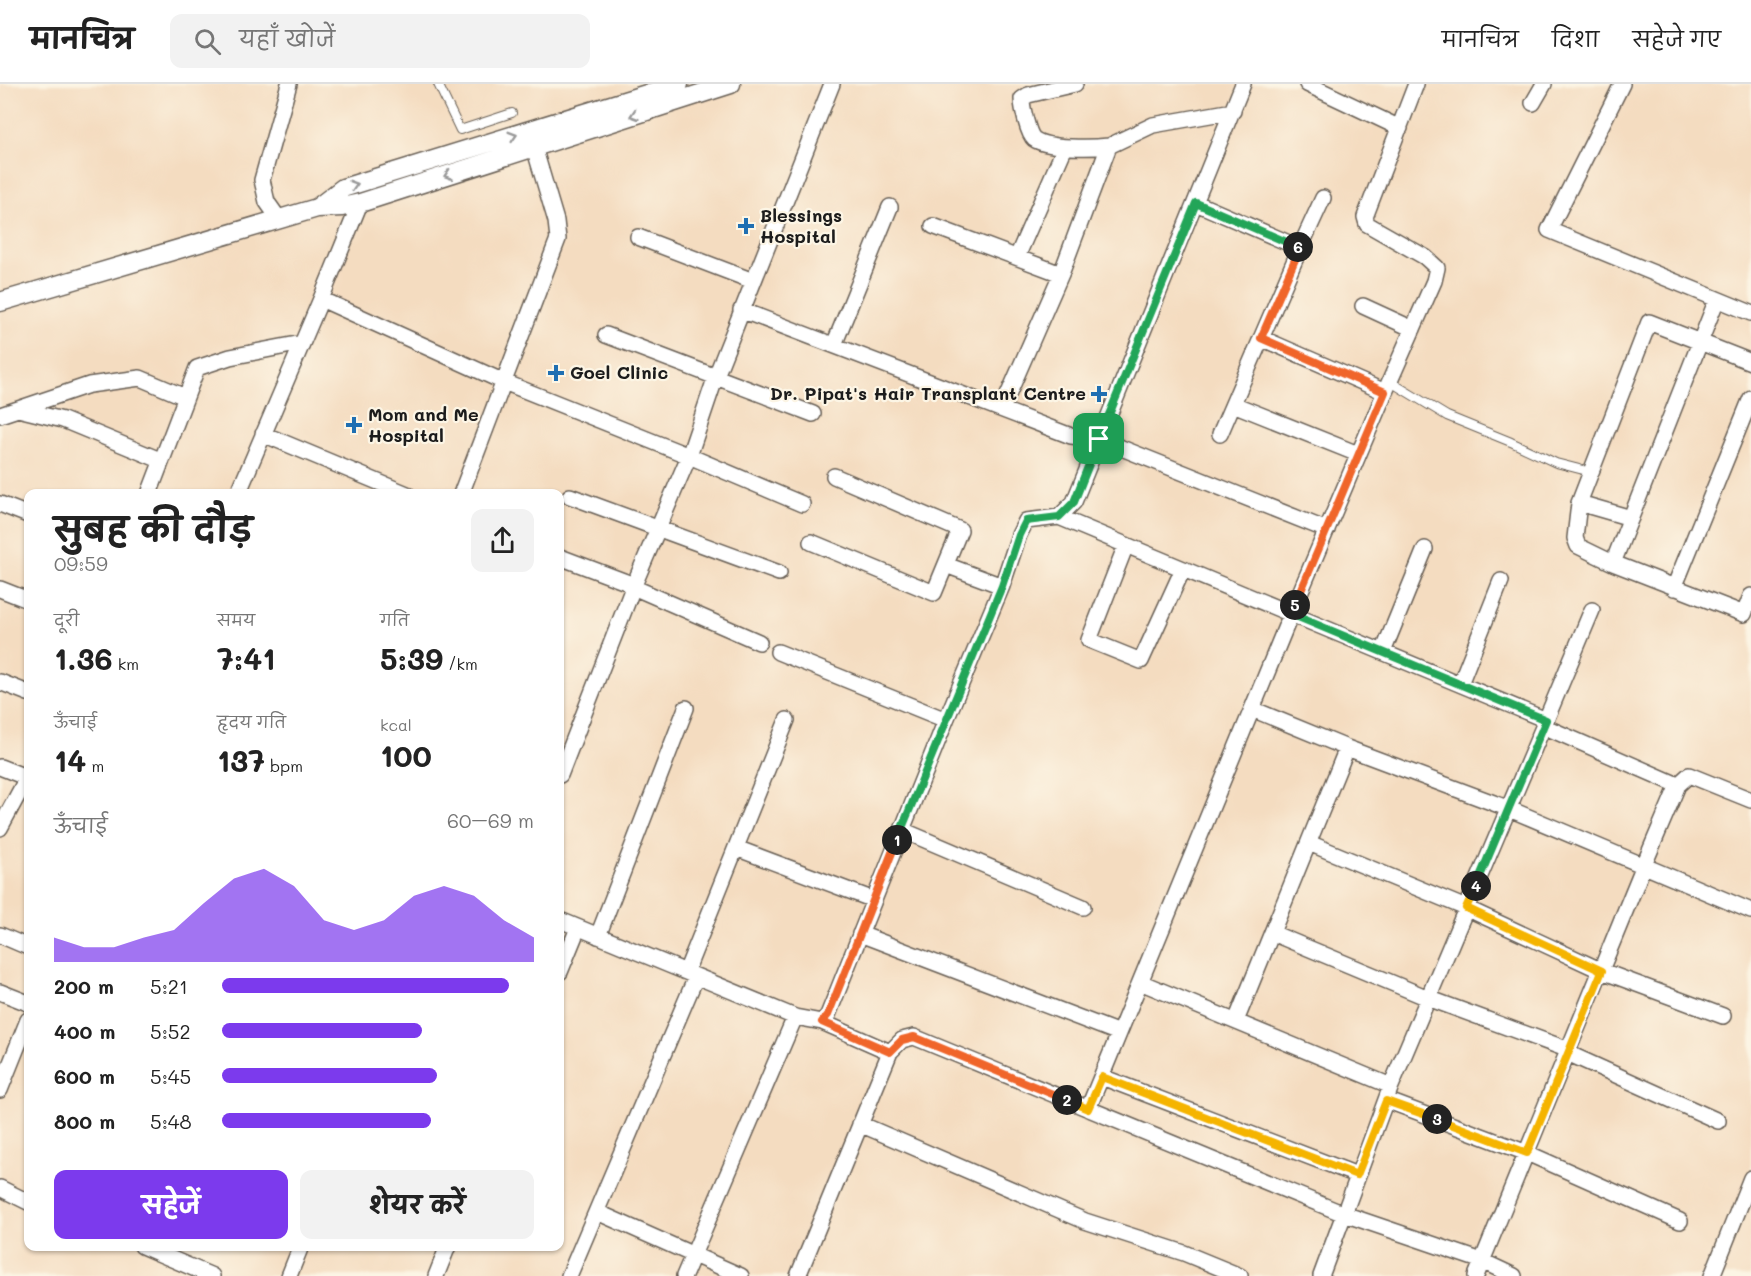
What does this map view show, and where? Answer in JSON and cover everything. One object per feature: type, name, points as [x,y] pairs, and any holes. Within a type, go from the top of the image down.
[{"type":"street","points":[[279,219],[267,202],[262,180],[289,84]]},
{"type":"street","points":[[317,208],[343,188],[466,145],[684,88],[731,84]]},
{"type":"street","points":[[564,765],[634,585],[689,456],[741,310],[832,84]]},
{"type":"street","points":[[1075,84],[1028,95],[1022,99],[1030,134],[1034,139],[1065,147],[1109,146],[1154,125],[1233,111]]},
{"type":"street","points":[[1059,517],[1074,502],[1243,84]]},
{"type":"street","points":[[1307,84],[1400,128]]},
{"type":"street","points":[[1088,1109],[1291,614],[1434,281],[1437,268],[1425,257],[1366,224],[1365,217],[1416,84]]},
{"type":"street","points":[[1533,103],[1544,84]]},
{"type":"street","points":[[1622,84],[1549,230],[1751,313]]},
{"type":"street","points":[[0,302],[317,208],[342,207],[360,202],[466,145],[534,147],[684,88]]},
{"type":"street","points":[[1002,409],[1061,274],[1109,146]]},
{"type":"street","points":[[463,489],[558,239],[556,221],[534,147]]},
{"type":"street","points":[[1017,257],[1065,147]]},
{"type":"street","points":[[1220,434],[1323,198]]},
{"type":"street","points":[[240,489],[360,202]]},
{"type":"street","points":[[1196,203],[1300,248]]},
{"type":"street","points":[[834,345],[890,207]]},
{"type":"street","points":[[933,226],[1061,274]]},
{"type":"street","points":[[638,237],[753,281]]},
{"type":"street","points":[[321,299],[504,382],[802,504]]},
{"type":"street","points":[[1613,563],[1718,299]]},
{"type":"street","points":[[1363,306],[1413,330]]},
{"type":"street","points":[[741,310],[1071,436],[1099,439],[1327,531]]},
{"type":"street","points":[[1751,362],[1649,322],[1579,503],[1575,538],[1578,546],[1613,563],[1748,615],[1751,596]]},
{"type":"street","points":[[606,335],[813,414]]},
{"type":"street","points":[[1261,338],[1387,386]]},
{"type":"street","points":[[151,489],[197,368],[230,357],[302,343]]},
{"type":"street","points":[[0,415],[89,386],[140,378],[185,397]]},
{"type":"street","points":[[1674,588],[1751,398]]},
{"type":"street","points":[[1233,404],[1358,454]]},
{"type":"street","points":[[18,409],[63,420],[160,460]]},
{"type":"street","points":[[263,434],[395,489]]},
{"type":"street","points":[[811,542],[934,593],[960,530],[834,476]]},
{"type":"street","points":[[570,496],[779,573]]},
{"type":"street","points":[[1579,503],[1631,518]]},
{"type":"street","points":[[0,504],[24,514]]},
{"type":"street","points":[[822,1022],[828,1015],[1002,586],[1026,521],[1059,517],[1460,684],[1678,785]]},
{"type":"street","points":[[1126,545],[1089,640],[1141,661],[1183,569]]},
{"type":"street","points":[[1383,652],[1425,549]]},
{"type":"street","points":[[564,559],[634,585],[633,587],[759,642]]},
{"type":"street","points":[[946,565],[1002,586]]},
{"type":"street","points":[[1460,684],[1501,581]]},
{"type":"street","points":[[0,589],[24,598]]},
{"type":"street","points":[[1321,1276],[1389,1093],[1592,610]]},
{"type":"street","points":[[778,652],[946,720]]},
{"type":"street","points":[[0,682],[24,691]]},
{"type":"street","points":[[598,936],[686,708]]},
{"type":"street","points":[[1252,709],[1347,748],[1508,808],[1751,911]]},
{"type":"street","points":[[569,1276],[597,1212],[691,974],[736,848],[787,720]]},
{"type":"street","points":[[1236,1021],[1347,748]]},
{"type":"street","points":[[0,767],[24,776]]},
{"type":"street","points":[[1476,1276],[1678,785],[1689,775],[1751,800]]},
{"type":"street","points":[[0,828],[24,785]]},
{"type":"street","points":[[902,830],[1083,907]]},
{"type":"street","points":[[1309,843],[1466,908],[1602,971],[1722,1016]]},
{"type":"street","points":[[736,848],[874,900]]},
{"type":"street","points":[[564,922],[795,1017],[822,1022],[890,1052]]},
{"type":"street","points":[[564,962],[578,928]]},
{"type":"street","points":[[1272,933],[1428,998],[1569,1050],[1574,1056],[1718,1121]]},
{"type":"street","points":[[860,934],[1119,1033]]},
{"type":"street","points":[[0,935],[24,945]]},
{"type":"street","points":[[1140,982],[1236,1021],[1389,1093],[1680,1221]]},
{"type":"street","points":[[0,992],[24,1001]]},
{"type":"street","points":[[684,1276],[795,1017]]},
{"type":"street","points":[[0,1090],[24,1030]]},
{"type":"street","points":[[798,1276],[890,1052],[902,1040],[914,1037],[1344,1214],[1482,1261],[1514,1276]]},
{"type":"street","points":[[1102,1077],[1357,1175]]},
{"type":"street","points":[[860,1124],[1085,1221],[1184,1253],[1240,1276]]},
{"type":"street","points":[[1712,1276],[1751,1178]]},
{"type":"street","points":[[0,1188],[24,1200]]},
{"type":"street","points":[[597,1212],[741,1276]]},
{"type":"street","points":[[161,1251],[212,1276]]},
{"type":"street","points":[[289,1276],[299,1251]]},
{"type":"street","points":[[436,1276],[446,1251]]},
{"type":"lane","points":[[438,84],[466,145],[512,113]]},
{"type":"lane","points":[[1387,386],[1447,416],[1556,463],[1591,472]]},
{"type":"place","name":"Blessings Hospital","points":[[746,226]]},
{"type":"place","name":"Goel Clinic","points":[[556,373]]},
{"type":"place","name":"Dr. Pipat's Hair Transplant Centre","points":[[1099,394]]},
{"type":"place","name":"Mom and Me Hospital","points":[[354,425]]},
{"type":"route","points":[[1196,203],[1300,248],[1261,338],[1385,392],[1291,614],[1546,720],[1466,908],[1602,971],[1527,1153],[1386,1101],[1357,1175],[1102,1077],[1088,1109],[914,1037],[902,1040],[890,1052],[822,1022],[828,1015],[1002,586],[1019,535],[1026,521],[1059,517],[1074,502],[1099,439],[1196,203]]}]
